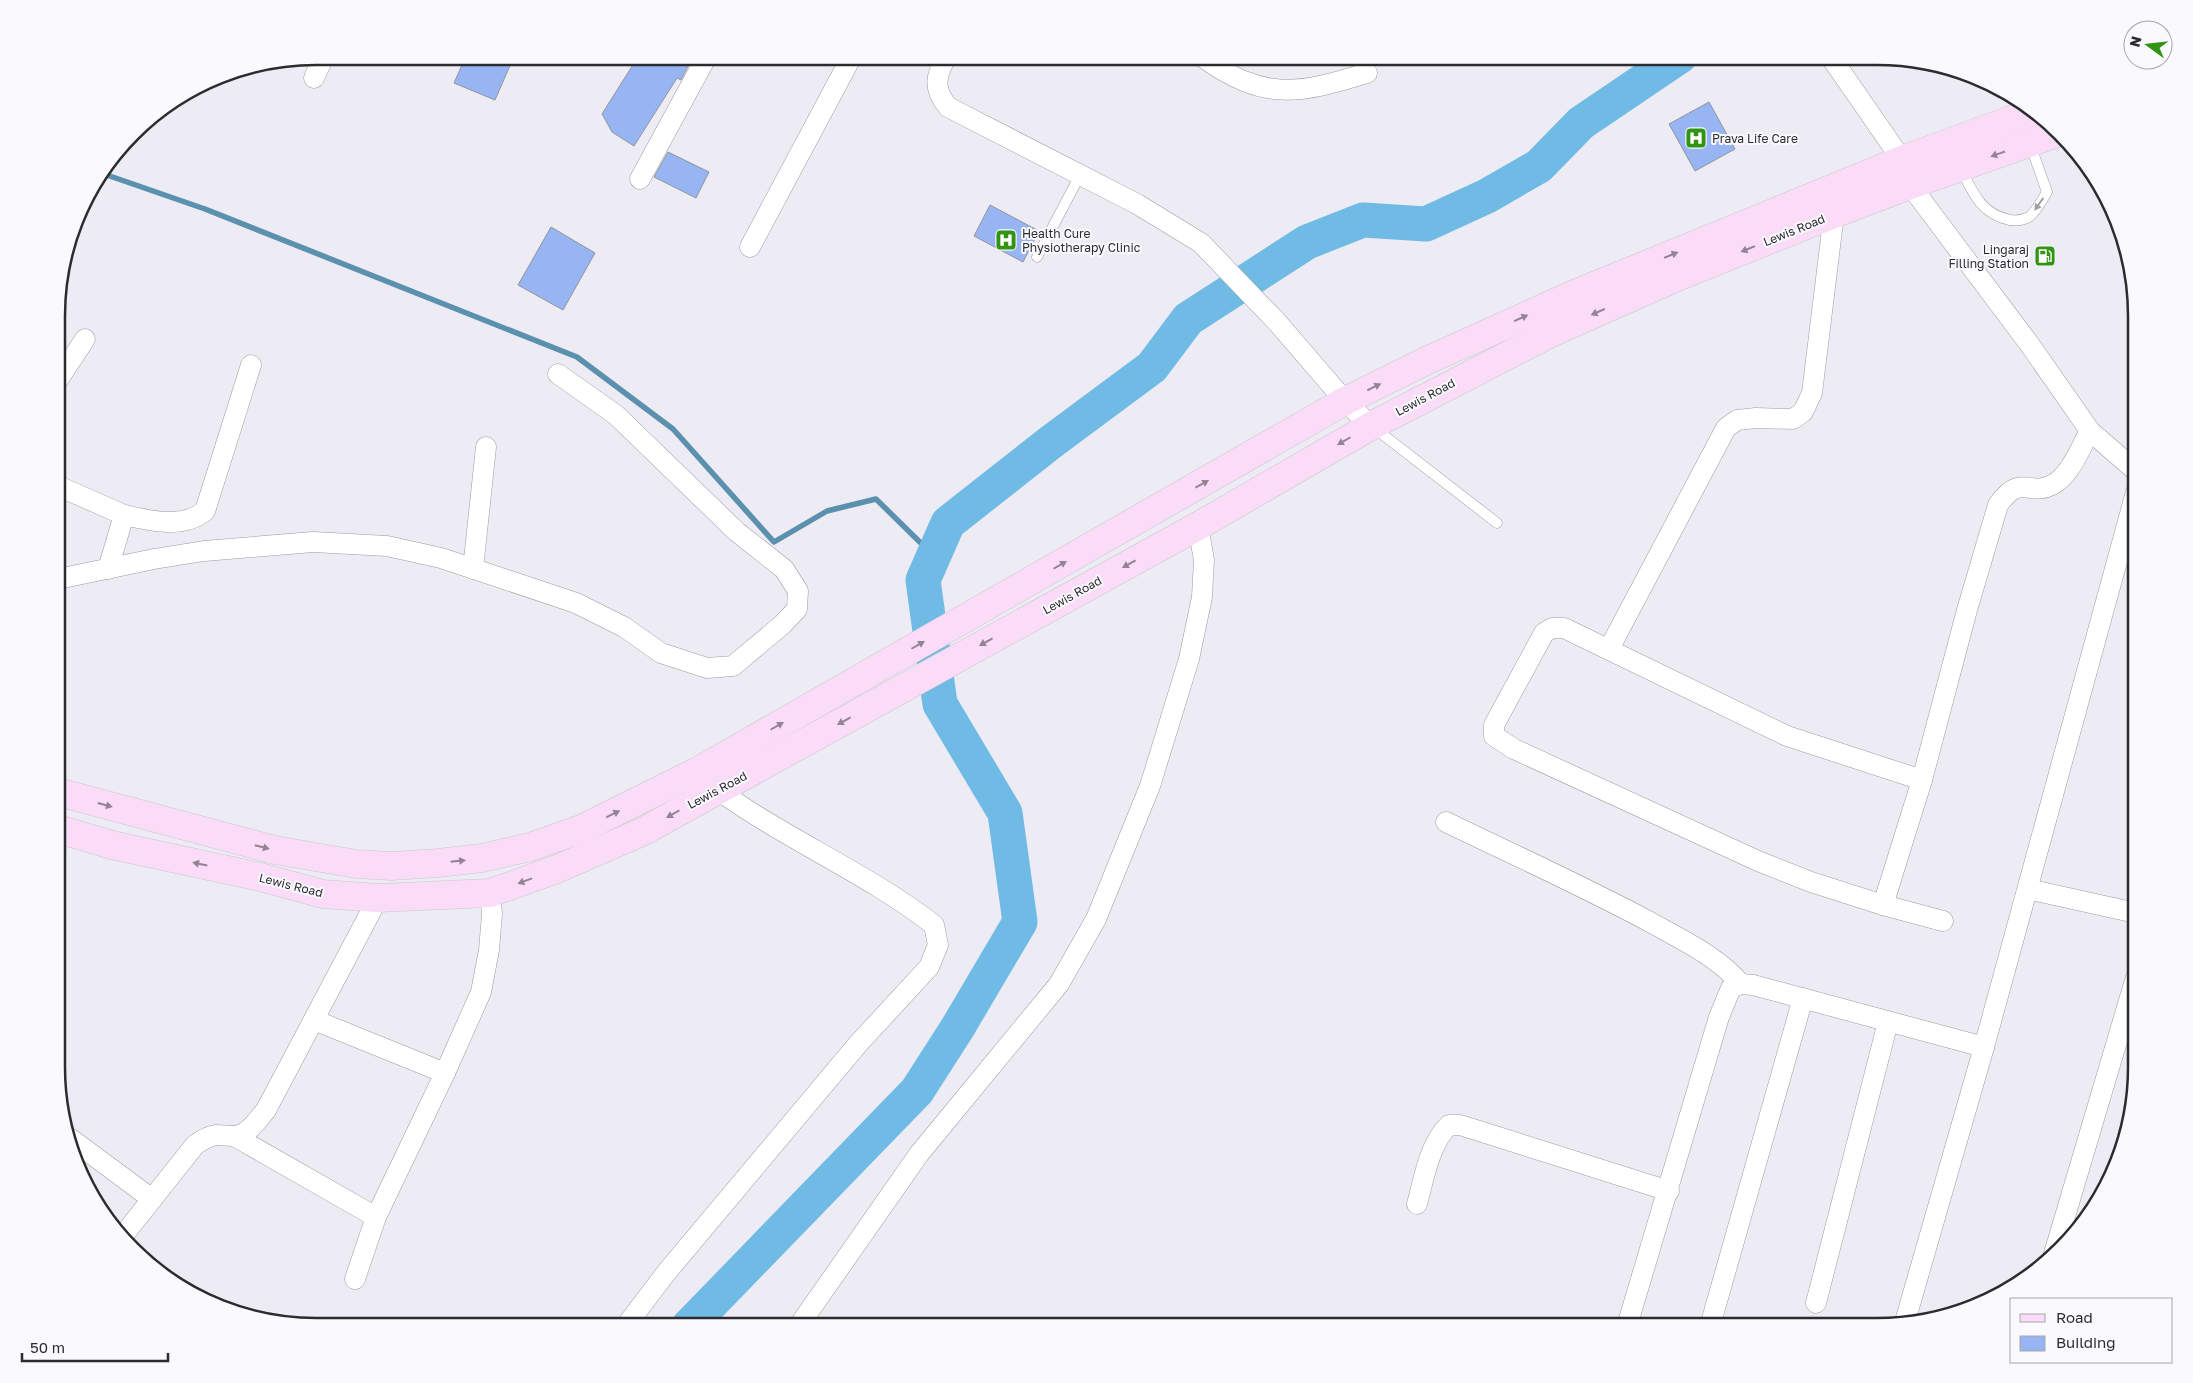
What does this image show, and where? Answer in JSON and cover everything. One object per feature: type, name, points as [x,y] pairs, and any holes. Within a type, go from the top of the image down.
[{"type":"main road","name":"Lewis Road","points":[[65,831],[112,844],[260,877],[323,894],[378,898],[490,893],[557,869],[642,832],[1198,526],[1371,426],[1549,334],[1682,275],[1834,214],[1906,173],[2028,115]]},
{"type":"main road","name":"Lewis Road","points":[[65,794],[275,850],[356,864],[415,864],[482,858],[530,847],[581,829],[698,771],[1346,401],[1426,361],[1572,295],[1906,173],[1960,167],[2052,135]]},
{"type":"main road","points":[[414,897],[415,864]]},
{"type":"street","points":[[314,78],[320,65]]},
{"type":"street","points":[[640,179],[702,65]]},
{"type":"street","points":[[750,247],[847,65]]},
{"type":"street","points":[[943,65],[937,79],[938,95],[948,107],[1137,204],[1200,243],[1277,322],[1346,401],[1371,426]]},
{"type":"street","points":[[1213,65],[1249,83],[1285,91],[1306,89],[1368,72]]},
{"type":"street","points":[[1836,65],[1906,173],[2090,431],[2128,463]]},
{"type":"street","points":[[1608,649],[1726,428],[1737,420],[1756,418],[1793,419],[1803,412],[1812,393],[1834,214]]},
{"type":"street","points":[[65,369],[85,339]]},
{"type":"street","points":[[65,489],[124,515],[149,520],[175,522],[194,520],[205,511],[251,365]]},
{"type":"street","points":[[65,578],[204,551],[313,542],[386,546],[441,558],[576,603],[624,627],[661,653],[707,668],[733,666],[783,624],[797,608],[798,591],[784,569],[737,532],[616,415],[558,374]]},
{"type":"street","points":[[1883,905],[1922,780],[1966,610],[1998,505],[2007,492],[2018,486],[2041,488],[2052,485],[2065,474],[2090,431]]},
{"type":"street","points":[[473,569],[486,448]]},
{"type":"street","points":[[108,569],[124,515]]},
{"type":"street","points":[[1907,1316],[1984,1047],[2128,521]]},
{"type":"street","points":[[804,1318],[919,1154],[1059,984],[1096,919],[1150,786],[1189,659],[1202,597],[1204,560],[1198,526]]},
{"type":"street","points":[[1922,780],[1787,736],[1564,628],[1552,628],[1544,633],[1494,725],[1494,736],[1514,749],[1758,861],[1811,882],[1883,905],[1943,920]]},
{"type":"street","points":[[632,1318],[666,1273],[858,1044],[929,967],[938,945],[934,925],[916,911],[803,842],[751,814],[718,790]]},
{"type":"street","points":[[1446,822],[1628,910],[1713,959],[1732,973],[1740,984]]},
{"type":"street","points":[[2028,889],[2128,911]]},
{"type":"street","points":[[355,1279],[376,1216],[445,1073],[481,992],[489,950],[492,914],[490,893]]},
{"type":"street","points":[[126,1232],[195,1145],[205,1138],[215,1135],[234,1136],[242,1134],[266,1110],[378,898]]},
{"type":"street","points":[[1629,1318],[1669,1191],[1724,1001],[1731,988],[1740,984],[1753,985],[1984,1047]]},
{"type":"street","points":[[1712,1318],[1803,998]]},
{"type":"street","points":[[2059,1241],[2128,1004]]},
{"type":"street","points":[[314,1020],[445,1073]]},
{"type":"street","points":[[1816,1303],[1888,1022]]},
{"type":"street","points":[[1417,1204],[1435,1146],[1441,1133],[1449,1125],[1460,1125],[1669,1191]]},
{"type":"street","points":[[234,1136],[376,1216]]},
{"type":"street","points":[[77,1143],[152,1198]]},
{"type":"lane","points":[[1960,167],[1974,195],[1996,217],[2017,221],[2029,217],[2046,192],[2030,143]]},
{"type":"lane","points":[[1037,257],[1080,175]]},
{"type":"lane","points":[[1371,426],[1497,523]]},
{"type":"building","points":[[462,65],[510,65],[495,100],[454,83]]},
{"type":"building","points":[[633,65],[688,65],[681,80],[677,78],[634,146],[612,132],[602,114]]},
{"type":"building","points":[[1709,102],[1735,149],[1695,171],[1669,124]]},
{"type":"building","points":[[668,152],[709,172],[696,198],[654,177]]},
{"type":"building","points":[[990,205],[1039,231],[1023,262],[974,236]]},
{"type":"building","points":[[551,227],[595,253],[563,310],[518,285]]},
{"type":"waterway","points":[[697,1318],[917,1091],[958,1027],[1020,922],[1005,813],[940,704],[923,580],[948,523],[1051,442],[1152,367],[1188,319],[1307,242],[1363,220],[1426,224],[1487,196],[1539,166],[1581,123],[1667,65]]},
{"type":"waterway","points":[[108,175],[205,209],[577,357],[673,429],[774,542],[827,511],[876,499],[934,556]]},
{"type":"place","name":"Prava Life Care","points":[[1696,138]]},
{"type":"place","name":"Health Cure Physiotherapy Clinic","points":[[1006,240]]},
{"type":"place","name":"Lingaraj Filling Station","points":[[2045,256]]}]
